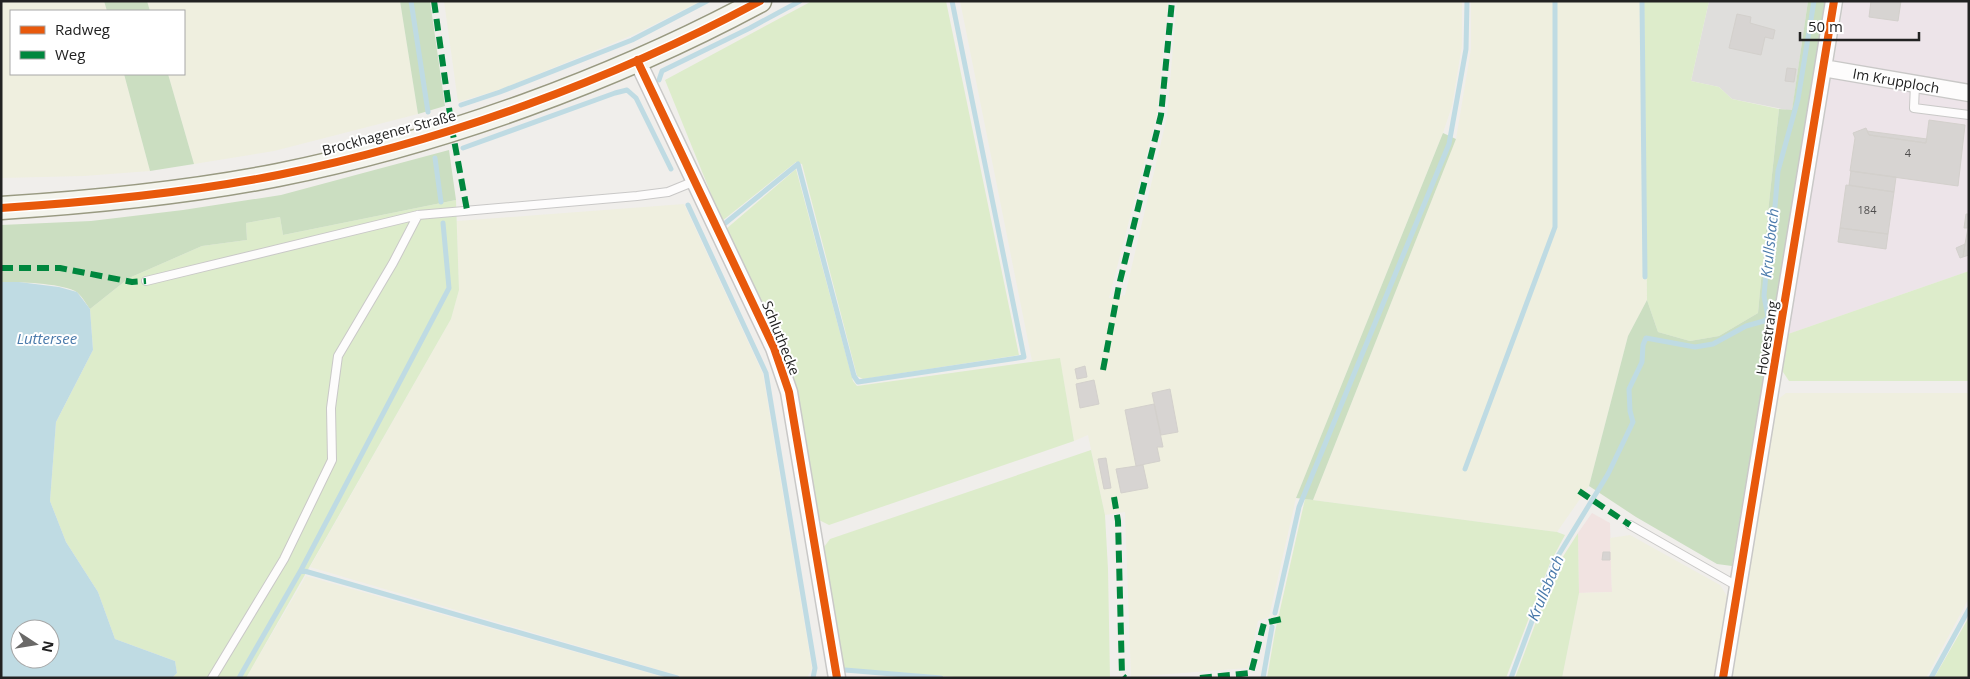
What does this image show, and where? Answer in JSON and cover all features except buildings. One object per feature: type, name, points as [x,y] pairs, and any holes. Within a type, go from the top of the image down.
[{"type":"main road","name":"Brockhagener Straße","points":[[1,208],[100,201],[179,191],[278,174],[368,153],[505,113],[637,60],[760,1]]},
{"type":"street","name":"Hovestrang","points":[[1722,678],[1834,1]]},
{"type":"street","name":"Schluthecke","points":[[637,60],[774,348],[789,392],[837,678]]},
{"type":"street","name":"Im Krupploch","points":[[1824,68],[1969,93]]},
{"type":"lane","points":[[1914,84],[1914,108],[1969,115]]},
{"type":"lane","points":[[146,282],[418,215],[637,196],[668,192],[695,181]]},
{"type":"lane","points":[[212,678],[284,559],[332,460],[331,408],[338,356],[393,263],[418,215]]},
{"type":"lane","points":[[1630,525],[1737,586]]},
{"type":"shaded area","points":[[1709,1],[1808,1],[1792,111],[1732,99],[1719,87],[1691,81]]},
{"type":"shaded area","points":[[1844,1],[1969,1],[1969,271],[1788,334]]},
{"type":"shaded area","points":[[1592,513],[1610,523],[1612,592],[1579,593],[1578,533]]},
{"type":"green space","points":[[1,1],[104,1],[107,10],[10,10],[10,75],[124,75],[150,171],[84,176],[1,178]]},
{"type":"green space","points":[[104,1],[147,1],[150,10],[107,10]]},
{"type":"green space","points":[[147,1],[400,1],[418,114],[274,151],[194,164],[168,75],[185,75],[185,10],[150,10]]},
{"type":"green space","points":[[400,1],[430,1],[445,106],[418,114]]},
{"type":"green space","points":[[444,1],[701,1],[635,34],[502,89],[458,102]]},
{"type":"green space","points":[[812,1],[946,1],[1019,355],[863,379],[857,376],[802,164],[796,162],[722,221],[665,80]]},
{"type":"green space","points":[[960,1],[1168,1],[1157,114],[1109,298],[1125,295],[1167,117],[1177,1],[1462,1],[1462,45],[1452,106],[1443,133],[1296,498],[1269,617],[1258,621],[1248,668],[1131,677],[1125,512],[1105,515],[1088,435],[1074,441],[1060,359],[1032,361]]},
{"type":"green space","points":[[1471,1],[1644,1],[1647,300],[1628,336],[1589,486],[1557,532],[1313,500],[1456,139],[1471,49]]},
{"type":"green space","points":[[1644,1],[1709,1],[1691,81],[1719,87],[1732,99],[1779,109],[1758,313],[1719,336],[1690,341],[1658,332],[1647,300]]},
{"type":"green space","points":[[1808,1],[1826,1],[1732,566],[1717,564],[1636,517],[1589,486],[1628,336],[1647,300],[1658,332],[1690,341],[1719,336],[1758,313],[1779,109],[1792,110]]},
{"type":"green space","points":[[124,75],[168,75],[194,164],[150,171]]},
{"type":"green space","points":[[1443,133],[1456,139],[1313,500],[1296,498]]},
{"type":"green space","points":[[449,150],[456,200],[283,235],[280,217],[246,223],[247,240],[202,246],[129,278],[90,309],[79,294],[68,288],[18,282],[1,282],[1,225],[91,221],[183,210],[281,195]]},
{"type":"green space","points":[[796,169],[853,381],[857,386],[1060,358],[1074,441],[829,525],[817,519],[795,393],[726,229]]},
{"type":"green space","points":[[456,200],[459,290],[451,319],[246,678],[172,678],[177,673],[175,661],[115,639],[98,592],[66,542],[50,501],[56,422],[93,350],[90,309],[129,278],[202,246],[247,240],[246,223],[280,217],[283,235]]},
{"type":"green space","points":[[684,204],[763,374],[812,668],[807,678],[687,678],[310,567],[451,319],[459,290],[457,221]]},
{"type":"green space","points":[[1969,271],[1969,381],[1789,381],[1781,369],[1788,334]]},
{"type":"green space","points":[[1786,393],[1969,393],[1969,598],[1926,678],[1730,678],[1777,400]]},
{"type":"green space","points":[[1091,450],[1105,515],[1110,678],[967,678],[844,668],[824,547],[830,539]]},
{"type":"green space","points":[[1305,499],[1557,532],[1565,535],[1550,563],[1506,678],[1267,678],[1275,632]]},
{"type":"green space","points":[[1578,533],[1579,593],[1562,678],[1515,678],[1557,566]]},
{"type":"green space","points":[[1630,535],[1720,585],[1727,596],[1714,678],[1562,678],[1579,593],[1612,592],[1610,538]]},
{"type":"green space","points":[[306,576],[667,678],[246,678]]},
{"type":"green space","points":[[1969,617],[1969,678],[1934,678]]},
{"type":"water","name":"Luttersee","points":[[1,282],[19,282],[59,287],[77,292],[90,309],[93,350],[56,422],[50,501],[66,542],[98,592],[115,639],[175,661],[177,673],[172,678],[1,678]]},
{"type":"waterway","points":[[411,1],[428,112]]},
{"type":"waterway","points":[[461,105],[500,92],[632,40],[707,1]]},
{"type":"waterway","points":[[659,80],[662,71],[800,1]]},
{"type":"waterway","points":[[723,225],[798,164],[854,376],[858,382],[1024,357],[952,1]]},
{"type":"waterway","points":[[1275,613],[1299,507],[1449,144],[1466,49],[1467,1]]},
{"type":"waterway","points":[[1465,469],[1555,227],[1555,1]]},
{"type":"waterway","points":[[1642,1],[1645,277]]},
{"type":"waterway","name":"Krullsbach","points":[[1511,678],[1553,564],[1608,474],[1633,422],[1630,411],[1629,389],[1642,362],[1643,345],[1646,338],[1695,347],[1713,344],[1746,326],[1764,321],[1768,317],[1764,296],[1778,171],[1798,99],[1814,1]]},
{"type":"waterway","points":[[463,148],[627,90],[636,98],[671,169]]},
{"type":"waterway","points":[[435,158],[441,202]]},
{"type":"waterway","points":[[688,205],[766,373],[815,668],[813,678]]},
{"type":"waterway","points":[[239,678],[301,570],[449,288],[443,223]]},
{"type":"waterway","points":[[301,570],[677,678]]},
{"type":"waterway","points":[[1931,678],[1969,609]]},
{"type":"waterway","points":[[1263,678],[1272,627]]},
{"type":"waterway","points":[[845,670],[941,678]]},
{"type":"marked path","points":[[434,1],[452,129],[467,210]]},
{"type":"marked path","points":[[1103,370],[1119,285],[1161,115],[1172,1]]},
{"type":"marked path","points":[[1,268],[60,268],[132,282],[146,281]]},
{"type":"marked path","points":[[1579,491],[1630,525]]},
{"type":"marked path","points":[[1114,497],[1118,521],[1122,675],[1125,678]]},
{"type":"marked path","points":[[1200,678],[1251,673],[1264,623],[1282,619]]},
{"type":"cycle path","points":[[1,208],[106,200],[209,187],[278,175],[402,145],[464,126],[586,82],[646,57],[760,1]]},
{"type":"cycle path","points":[[1723,678],[1834,1]]},
{"type":"cycle path","points":[[637,60],[774,348],[789,392],[837,678]]}]
